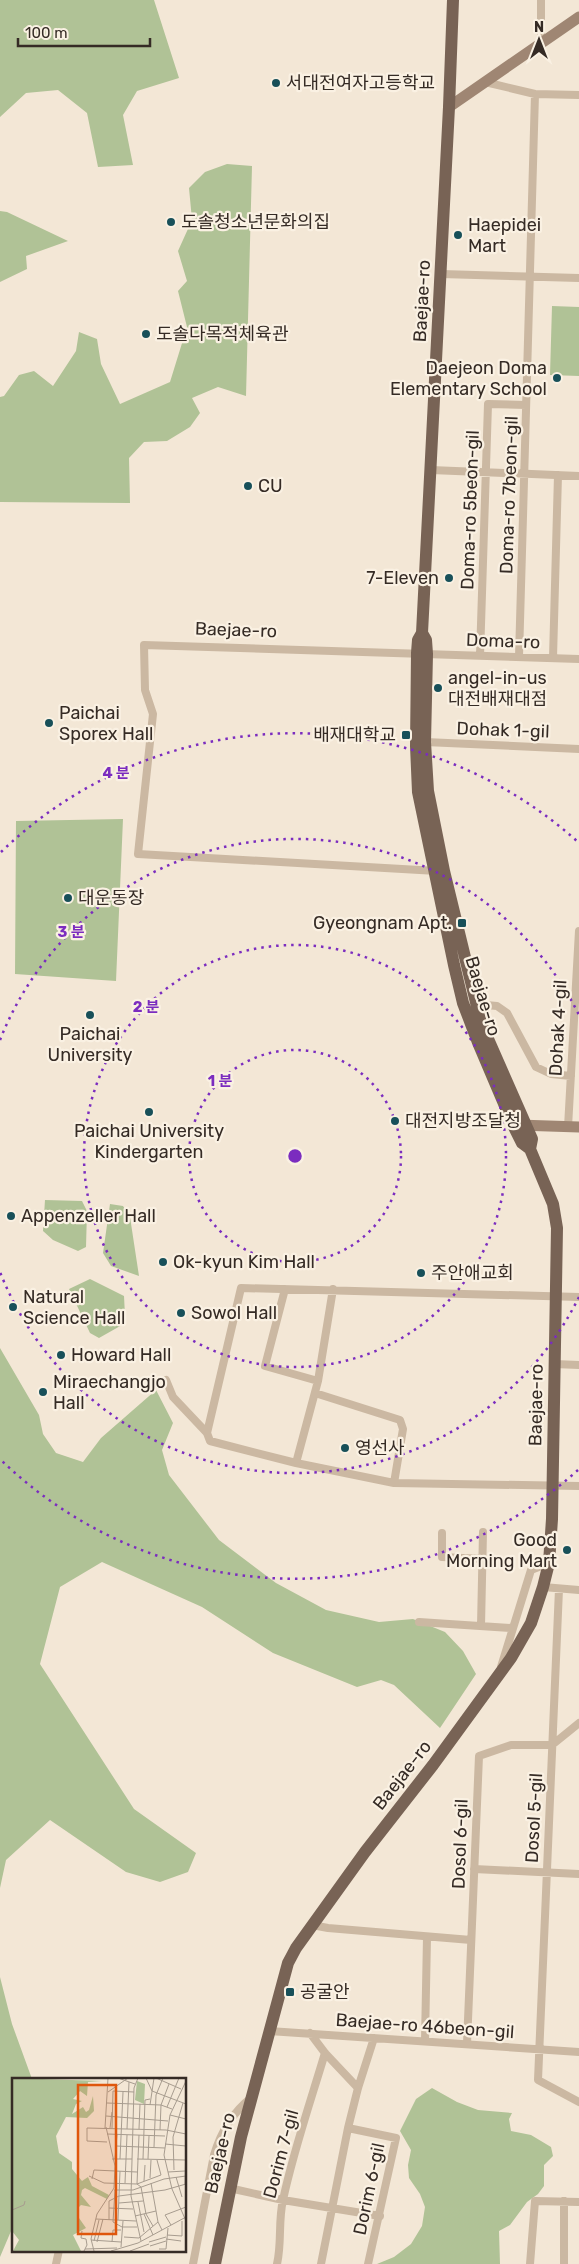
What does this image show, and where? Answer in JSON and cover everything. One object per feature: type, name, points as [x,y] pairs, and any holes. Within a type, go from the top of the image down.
[{"type":"main road","name":"Baejae-ro","points":[[453,0],[422,633],[426,640],[422,654],[416,746],[423,791],[470,1020],[519,1125]]},
{"type":"main road","name":"Baejae-ro","points":[[422,654],[425,742],[423,791]]},
{"type":"main road","name":"Baejae-ro","points":[[215,2264],[229,2188],[241,2137],[288,1963],[312,1925],[364,1852],[433,1765],[498,1677],[531,1623],[549,1563],[557,1228],[553,1204],[530,1149],[522,1143],[519,1125],[459,964]]},
{"type":"street","points":[[542,0],[542,43]]},
{"type":"street","points":[[449,107],[579,17]]},
{"type":"street","points":[[485,82],[535,94],[579,95]]},
{"type":"street","name":"Doma-ro 7beon-gil","points":[[519,657],[535,94]]},
{"type":"street","points":[[441,274],[579,278]]},
{"type":"street","name":"Doma-ro 5beon-gil","points":[[480,656],[488,404],[526,405]]},
{"type":"street","points":[[431,470],[579,476]]},
{"type":"street","points":[[554,658],[558,475]]},
{"type":"street","name":"Baejae-ro","points":[[422,654],[144,645],[145,690],[153,714],[153,724],[138,854],[439,871]]},
{"type":"street","name":"Doma-ro","points":[[422,654],[579,659]]},
{"type":"street","name":"Dohak 1-gil","points":[[425,742],[579,749]]},
{"type":"street","name":"Dohak 4-gil","points":[[573,1127],[571,1076],[579,931]]},
{"type":"street","points":[[475,1004],[497,1006],[507,1013],[536,1067],[551,1074],[571,1076]]},
{"type":"street","points":[[519,1125],[573,1127]]},
{"type":"street","points":[[207,1433],[241,1288],[579,1297]]},
{"type":"street","points":[[285,1289],[265,1366],[318,1381]]},
{"type":"street","points":[[296,1463],[318,1381],[333,1290]]},
{"type":"street","points":[[554,1364],[579,1365]]},
{"type":"street","points":[[166,1380],[173,1398],[207,1433],[210,1440],[296,1463],[394,1483],[579,1486]]},
{"type":"street","points":[[315,1393],[400,1420],[403,1428],[394,1483]]},
{"type":"street","points":[[481,1626],[483,1532]]},
{"type":"street","points":[[442,1533],[442,1557],[482,1559]]},
{"type":"street","points":[[498,1677],[511,1628],[531,1570],[549,1563]]},
{"type":"street","points":[[543,1587],[579,1590]]},
{"type":"street","name":"Dosol 5-gil","points":[[559,1589],[538,2080],[579,2102]]},
{"type":"street","points":[[419,1622],[511,1628]]},
{"type":"street","points":[[552,1745],[579,1723]]},
{"type":"street","name":"Dosol 6-gil","points":[[467,2044],[479,1756],[511,1745],[552,1745]]},
{"type":"street","points":[[474,1869],[579,1874]]},
{"type":"street","points":[[312,1925],[471,1940]]},
{"type":"street","points":[[425,2041],[427,1936]]},
{"type":"street","name":"Baejae-ro 46beon-gil","points":[[269,2031],[579,2052]]},
{"type":"street","points":[[310,2033],[325,2053],[358,2088]]},
{"type":"street","name":"Dorim 6-gil","points":[[321,2264],[348,2128],[374,2038]]},
{"type":"street","name":"Dorim 7-gil","points":[[277,2264],[280,2252],[279,2233],[283,2200],[325,2053]]},
{"type":"street","points":[[193,2264],[219,2138],[239,2108],[251,2098]]},
{"type":"street","name":"Dorim 6-gil","points":[[348,2128],[396,2138],[368,2264]]},
{"type":"street","points":[[219,2138],[227,2131],[234,2130],[241,2137]]},
{"type":"street","points":[[229,2188],[283,2200],[380,2216]]},
{"type":"street","points":[[530,2264],[535,2201],[579,2202]]},
{"type":"street","points":[[564,2202],[564,2264]]},
{"type":"green space","points":[[0,0],[154,0],[179,78],[137,91],[123,115],[133,165],[98,167],[87,113],[58,90],[26,93],[0,117]]},
{"type":"green space","points":[[227,164],[252,166],[246,396],[218,387],[192,398],[200,413],[190,427],[167,441],[144,442],[129,458],[130,503],[0,502],[0,397],[4,396],[19,375],[34,371],[53,386],[76,351],[79,332],[97,339],[101,364],[120,404],[170,382],[187,327],[178,291],[187,281],[178,251],[192,220],[189,188],[205,172]]},
{"type":"green space","points":[[0,211],[7,212],[68,241],[26,256],[27,269],[0,282]]},
{"type":"green space","points":[[552,306],[579,307],[579,376],[550,375]]},
{"type":"green space","name":"대운동장","points":[[123,819],[116,981],[15,974],[16,821]]},
{"type":"green space","points":[[45,1200],[82,1201],[87,1211],[86,1247],[78,1251],[53,1240],[43,1231]]},
{"type":"green space","points":[[110,1204],[123,1206],[130,1217],[139,1276],[111,1266],[103,1253]]},
{"type":"green space","points":[[90,1279],[124,1296],[125,1316],[122,1325],[99,1338],[90,1333],[69,1289]]},
{"type":"green space","points":[[0,1348],[39,1415],[43,1434],[56,1453],[83,1462],[101,1438],[156,1390],[173,1423],[162,1450],[169,1475],[219,1540],[276,1583],[326,1610],[379,1622],[413,1619],[445,1632],[463,1651],[476,1674],[440,1728],[394,1685],[381,1680],[357,1687],[273,1653],[202,1607],[102,1562],[60,1587],[40,1664],[134,1809],[196,1853],[188,1872],[160,1882],[126,1872],[50,1820],[6,1860],[0,1888]]},
{"type":"green space","points":[[0,1977],[12,2024],[32,2078],[12,2078],[12,2229],[0,2257]]},
{"type":"green space","points":[[432,2088],[457,2102],[478,2110],[512,2113],[509,2119],[511,2131],[531,2135],[551,2147],[553,2156],[544,2165],[544,2186],[538,2194],[527,2202],[510,2225],[499,2231],[500,2264],[377,2264],[394,2257],[411,2244],[422,2226],[425,2207],[420,2194],[409,2178],[408,2165],[411,2150],[400,2131],[416,2099]]},
{"type":"place","name":"서대전여자고등학교","points":[[276,83]]},
{"type":"place","name":"도솔청소년문화의집","points":[[171,222]]},
{"type":"place","name":"Haepidei Mart","points":[[458,235]]},
{"type":"place","name":"도솔다목적체육관","points":[[146,334]]},
{"type":"place","name":"Daejeon Doma Elementary School","points":[[557,378]]},
{"type":"place","name":"CU","points":[[248,486]]},
{"type":"place","name":"7-Eleven","points":[[449,578]]},
{"type":"place","name":"angel-in-us 대전배재대점","points":[[438,688]]},
{"type":"place","name":"Paichai Sporex Hall","points":[[49,723]]},
{"type":"place","name":"배재대학교","points":[[406,735]]},
{"type":"place","name":"대운동장","points":[[68,898]]},
{"type":"place","name":"Gyeongnam Apt.","points":[[462,923]]},
{"type":"place","name":"Paichai University","points":[[90,1015]]},
{"type":"place","name":"Paichai University Kindergarten","points":[[149,1112]]},
{"type":"place","name":"대전지방조달청","points":[[395,1121]]},
{"type":"place","name":"Appenzeller Hall","points":[[11,1216]]},
{"type":"place","name":"Ok-kyun Kim Hall","points":[[163,1262]]},
{"type":"place","name":"주안애교회","points":[[421,1273]]},
{"type":"place","name":"Natural Science Hall","points":[[13,1307]]},
{"type":"place","name":"Sowol Hall","points":[[181,1313]]},
{"type":"place","name":"Howard Hall","points":[[61,1355]]},
{"type":"place","name":"Miraechangjo Hall","points":[[43,1392]]},
{"type":"place","name":"영선사","points":[[345,1448]]},
{"type":"place","name":"Good Morning Mart","points":[[567,1550]]},
{"type":"place","name":"공굴안","points":[[290,1992]]}]
